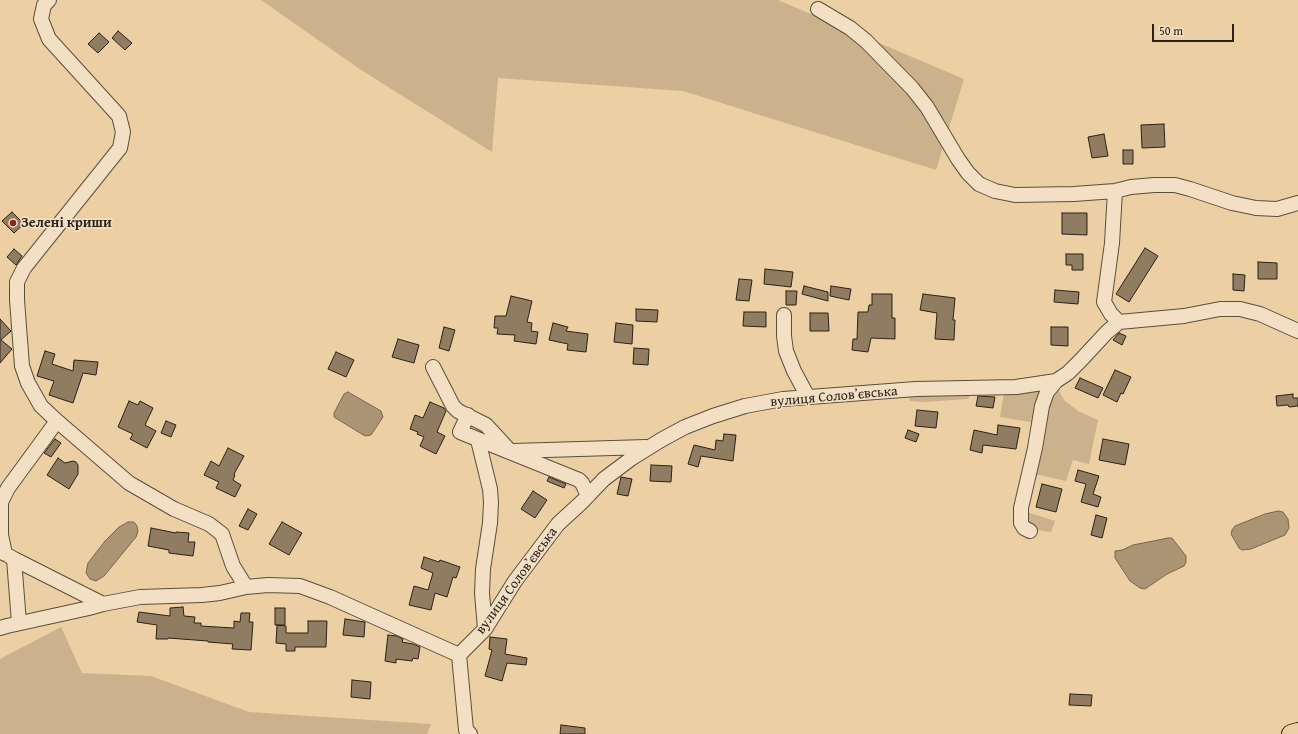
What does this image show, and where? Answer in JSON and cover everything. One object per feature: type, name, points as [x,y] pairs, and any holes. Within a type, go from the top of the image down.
[{"type":"main road","points":[[1291,734],[1298,732]]},
{"type":"street","points":[[49,0],[44,5],[41,19],[48,39],[119,116],[123,132],[120,148],[24,268],[18,282],[17,300],[22,366],[28,383],[41,406],[129,483],[174,509],[208,524],[222,534],[233,566],[246,587]]},
{"type":"street","points":[[818,9],[845,25],[866,41],[912,88],[931,114],[968,173],[980,184],[995,191],[1015,196],[1074,194],[1114,191],[1154,185],[1175,185],[1232,203],[1256,208],[1277,209],[1298,203]]},
{"type":"street","points":[[1114,191],[1112,243],[1104,302],[1111,314],[1119,322],[1184,316],[1220,309],[1240,309],[1260,314],[1298,331]]},
{"type":"street","points":[[784,315],[786,351],[794,371],[808,396]]},
{"type":"street","name":"вулиця Соловʼєвська","points":[[459,655],[485,629],[515,581],[558,524],[604,479],[648,447],[685,427],[745,406],[783,398],[916,389],[1016,387],[1056,381],[1077,365],[1107,332],[1119,322]]},
{"type":"street","points":[[433,367],[453,406],[458,411],[486,425],[512,453],[648,447]]},
{"type":"street","points":[[1030,531],[1024,528],[1020,523],[1021,508],[1032,461],[1042,406],[1047,392],[1056,381]]},
{"type":"street","points":[[468,416],[460,432],[579,480],[588,496]]},
{"type":"street","points":[[18,623],[7,555],[1,535],[1,502],[8,488],[57,421]]},
{"type":"street","points":[[478,440],[490,489],[491,502],[490,523],[483,569],[482,593],[485,629]]},
{"type":"street","points":[[7,555],[103,604]]},
{"type":"street","points":[[0,628],[140,597],[202,595],[220,593],[246,587],[286,585],[305,588],[330,597],[459,655],[466,730],[470,734]]},
{"type":"shaded area","points":[[261,0],[778,0],[964,79],[936,170],[683,91],[498,78],[492,152],[361,70]]},
{"type":"shaded area","points":[[1058,386],[1065,401],[1078,411],[1098,420],[1089,464],[1073,460],[1066,481],[1039,475],[1036,476],[1027,512],[1055,521],[1051,532],[1031,529],[1022,517],[1043,412]]},
{"type":"shaded area","points":[[1047,388],[1036,423],[1000,417],[1004,392]]},
{"type":"shaded area","points":[[348,392],[381,411],[383,417],[371,435],[365,436],[334,417],[334,413],[344,394]]},
{"type":"shaded area","points":[[970,393],[969,398],[967,399],[924,402],[910,401],[909,395]]},
{"type":"shaded area","points":[[1278,511],[1283,512],[1288,519],[1289,528],[1285,535],[1251,549],[1242,550],[1239,548],[1231,534],[1235,526],[1265,514]]},
{"type":"shaded area","points":[[128,522],[134,522],[137,526],[138,531],[136,537],[104,576],[96,581],[90,579],[86,573],[88,563],[105,541],[119,527]]},
{"type":"shaded area","points":[[1172,538],[1186,556],[1184,566],[1167,574],[1145,589],[1140,588],[1130,581],[1115,558],[1115,551],[1122,550],[1133,545]]},
{"type":"shaded area","points":[[61,627],[82,673],[151,676],[249,712],[431,724],[427,734],[0,734],[0,659]]},
{"type":"building","points":[[118,31],[132,43],[125,50],[112,38]]},
{"type":"building","points":[[99,33],[109,42],[98,53],[88,44]]},
{"type":"building","points":[[1164,124],[1165,147],[1142,148],[1141,125]]},
{"type":"building","points":[[1104,134],[1108,156],[1092,158],[1088,137]]},
{"type":"building","points":[[1123,150],[1133,150],[1133,164],[1123,164]]},
{"type":"building","name":"Зелені криши","points":[[12,212],[24,224],[14,233],[2,221]]},
{"type":"building","points":[[1062,213],[1087,213],[1087,235],[1062,234]]},
{"type":"building","points":[[1145,248],[1158,256],[1129,302],[1116,294]]},
{"type":"building","points":[[14,249],[22,256],[16,265],[7,257]]},
{"type":"building","points":[[1066,254],[1083,254],[1083,270],[1072,270],[1072,265],[1066,265]]},
{"type":"building","points":[[1258,262],[1277,263],[1277,279],[1258,279]]},
{"type":"building","points":[[765,269],[793,272],[791,287],[764,284]]},
{"type":"building","points":[[1233,274],[1245,275],[1244,291],[1233,290]]},
{"type":"building","points":[[739,279],[752,280],[749,301],[736,300]]},
{"type":"building","points":[[804,286],[828,292],[828,301],[802,294]]},
{"type":"building","points":[[831,286],[851,289],[849,300],[830,296]]},
{"type":"building","points":[[1055,290],[1079,292],[1078,304],[1054,302]]},
{"type":"building","points":[[786,291],[797,291],[796,305],[786,305]]},
{"type":"building","points":[[872,294],[892,294],[892,318],[895,318],[895,339],[871,338],[868,352],[852,350],[853,339],[857,339],[858,312],[868,312],[869,305],[872,305]]},
{"type":"building","points":[[923,294],[955,298],[953,320],[955,320],[954,340],[935,339],[937,313],[920,310]]},
{"type":"building","points":[[511,296],[532,301],[527,322],[532,323],[531,331],[538,332],[536,344],[514,341],[515,335],[497,334],[498,328],[494,328],[495,316],[506,316]]},
{"type":"building","points":[[636,309],[658,310],[657,322],[636,321]]},
{"type":"building","points":[[744,312],[766,312],[766,327],[743,326]]},
{"type":"building","points":[[810,313],[828,313],[829,331],[810,331]]},
{"type":"building","points":[[0,319],[11,331],[1,340],[12,349],[0,363]]},
{"type":"building","points":[[553,323],[568,327],[566,331],[588,334],[586,352],[567,350],[568,344],[549,340]]},
{"type":"building","points":[[616,323],[633,325],[632,344],[614,342]]},
{"type":"building","points":[[444,327],[455,330],[449,351],[439,348]]},
{"type":"building","points":[[1051,327],[1068,327],[1068,346],[1051,345]]},
{"type":"building","points":[[1119,333],[1126,336],[1122,345],[1113,340]]},
{"type":"building","points":[[398,339],[419,345],[414,363],[392,357]]},
{"type":"building","points":[[634,348],[649,349],[648,365],[633,364]]},
{"type":"building","points":[[45,351],[55,354],[52,364],[73,371],[74,360],[98,362],[96,375],[83,373],[73,403],[49,395],[54,381],[37,376]]},
{"type":"building","points":[[336,352],[354,360],[346,377],[328,369]]},
{"type":"building","points":[[1115,370],[1131,377],[1123,394],[1121,393],[1117,402],[1103,395]]},
{"type":"building","points":[[1080,378],[1103,388],[1098,398],[1075,388]]},
{"type":"building","points":[[1293,394],[1293,398],[1298,398],[1298,406],[1277,406],[1276,396]]},
{"type":"building","points":[[978,396],[995,397],[993,408],[976,406]]},
{"type":"building","points":[[129,401],[138,405],[140,401],[153,408],[145,425],[156,431],[147,448],[130,439],[133,434],[118,427]]},
{"type":"building","points":[[430,402],[444,408],[446,411],[437,432],[445,436],[436,454],[420,446],[424,437],[417,434],[418,432],[410,429],[415,415],[423,418]]},
{"type":"building","points":[[917,410],[938,412],[936,428],[915,426]]},
{"type":"building","points":[[166,421],[176,425],[171,437],[161,433]]},
{"type":"building","points":[[998,425],[1020,428],[1016,449],[983,445],[982,453],[970,450],[974,430],[997,435]]},
{"type":"building","points":[[908,430],[919,434],[916,442],[905,438]]},
{"type":"building","points":[[724,434],[736,435],[733,461],[701,456],[698,467],[688,464],[694,445],[715,450],[716,440],[723,441]]},
{"type":"building","points":[[55,439],[61,443],[51,457],[44,453]]},
{"type":"building","points":[[1103,439],[1129,444],[1125,465],[1099,460]]},
{"type":"building","points":[[228,448],[244,456],[234,474],[233,480],[241,485],[235,497],[216,488],[219,482],[204,475],[211,461],[219,466]]},
{"type":"building","points":[[58,458],[65,463],[73,461],[78,465],[78,474],[69,489],[47,475]]},
{"type":"building","points":[[651,465],[672,466],[671,482],[650,481]]},
{"type":"building","points":[[1078,470],[1099,476],[1093,494],[1101,497],[1098,507],[1081,502],[1086,484],[1075,481]]},
{"type":"building","points":[[549,477],[566,484],[564,488],[547,481]]},
{"type":"building","points":[[621,477],[632,479],[628,496],[617,494]]},
{"type":"building","points":[[1042,484],[1062,489],[1056,512],[1036,507]]},
{"type":"building","points":[[533,491],[547,500],[535,518],[521,509]]},
{"type":"building","points":[[248,509],[257,514],[248,530],[239,526]]},
{"type":"building","points":[[1096,515],[1107,518],[1102,538],[1091,535]]},
{"type":"building","points":[[282,522],[302,533],[289,555],[269,544]]},
{"type":"building","points":[[151,528],[176,533],[189,533],[188,542],[195,542],[193,556],[169,553],[169,550],[148,546]]},
{"type":"building","points":[[424,557],[439,562],[440,560],[460,567],[456,578],[453,577],[447,597],[435,593],[431,610],[409,605],[414,586],[428,590],[433,573],[421,568]]},
{"type":"building","points":[[183,607],[184,616],[195,617],[194,623],[201,623],[201,626],[234,628],[234,621],[240,622],[241,613],[250,613],[249,622],[253,622],[251,650],[232,649],[233,644],[208,641],[168,638],[156,639],[157,625],[137,622],[139,612],[170,616],[170,608]]},
{"type":"building","points":[[275,608],[285,608],[285,625],[275,625]]},
{"type":"building","points":[[345,619],[365,622],[364,637],[343,635]]},
{"type":"building","points":[[308,621],[327,621],[326,647],[295,647],[295,651],[286,651],[286,644],[276,643],[277,625],[286,626],[286,633],[308,633]]},
{"type":"building","points":[[388,635],[397,636],[403,639],[402,642],[420,647],[418,659],[413,658],[412,661],[396,659],[396,663],[385,661]]},
{"type":"building","points":[[490,637],[507,639],[505,654],[527,658],[526,665],[507,663],[502,681],[485,676],[492,650],[489,649]]},
{"type":"building","points":[[352,680],[371,682],[370,699],[351,697]]},
{"type":"building","points":[[1070,694],[1092,695],[1091,706],[1069,705]]},
{"type":"building","points":[[561,725],[585,728],[585,734],[560,734]]},
{"type":"place","name":"Зелені криши","points":[[13,223]]}]
